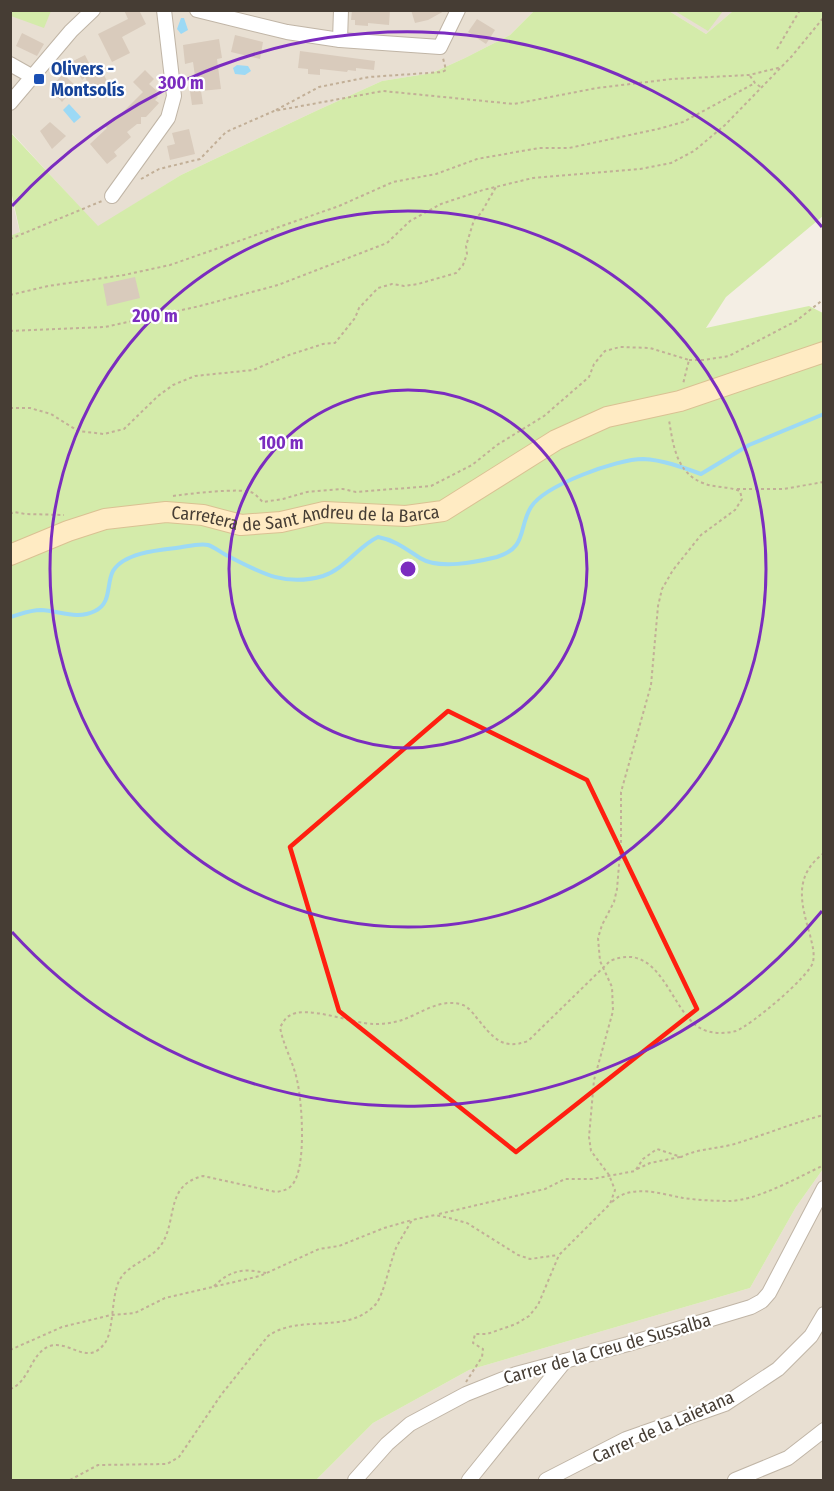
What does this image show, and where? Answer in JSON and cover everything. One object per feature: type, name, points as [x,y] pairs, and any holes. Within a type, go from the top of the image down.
[{"type":"street","points":[[10,103],[70,31],[93,10]]},
{"type":"street","points":[[106,199],[168,118],[174,96],[164,10]]},
{"type":"street","points":[[197,10],[287,32],[340,40],[440,47],[458,10]]},
{"type":"street","points":[[340,40],[341,10]]},
{"type":"street","points":[[10,64],[33,76]]},
{"type":"street","name":"Carretera de Sant Andreu de la Barca","points":[[10,555],[105,519],[166,512],[203,515],[241,525],[281,522],[324,512],[406,516],[443,511],[556,440],[607,417],[673,403],[824,352]]},
{"type":"street","name":"Carrer de la Creu de Sussalba","points":[[356,1480],[387,1444],[410,1424],[466,1394],[506,1377],[706,1320],[762,1301],[769,1293],[824,1188]]},
{"type":"street","name":"Carrer de la Laietana","points":[[546,1480],[626,1440],[725,1404],[778,1369],[811,1336],[824,1314]]},
{"type":"street","points":[[469,1480],[565,1361]]},
{"type":"street","points":[[735,1480],[788,1458],[824,1430]]},
{"type":"path","points":[[777,49],[800,10]]},
{"type":"path","points":[[10,331],[105,327],[200,306],[278,285],[387,243],[410,221],[441,204],[496,187],[533,178],[640,169],[671,163],[694,151],[725,125],[762,88],[824,17]]},
{"type":"path","points":[[140,180],[159,169],[200,159],[226,132],[274,111],[319,87],[369,77],[442,72],[446,70],[440,47]]},
{"type":"path","points":[[274,111],[382,91],[514,104],[629,84],[749,75],[782,66]]},
{"type":"path","points":[[749,75],[762,88]]},
{"type":"path","points":[[10,295],[48,286],[124,275],[170,265],[339,206],[393,182],[436,174],[477,159],[539,148],[569,148],[667,127],[683,122],[755,83]]},
{"type":"path","points":[[10,408],[30,408],[51,414],[78,430],[104,434],[124,429],[158,396],[173,385],[195,376],[253,370],[289,355],[323,344],[335,343],[351,323],[359,308],[378,288],[392,284],[404,286],[418,284],[456,273],[467,254],[466,246],[474,220],[481,213],[496,187]]},
{"type":"path","points":[[10,239],[106,199]]},
{"type":"path","points":[[171,496],[241,491],[253,492],[263,502],[307,492],[343,489],[356,492],[430,486],[472,465],[497,445],[544,416],[589,378],[594,364],[605,351],[620,347],[650,348],[689,360],[729,356],[796,321],[824,299]]},
{"type":"path","points":[[689,360],[673,403],[674,449],[682,468],[690,476],[704,484],[736,489],[783,489],[824,482]]},
{"type":"path","points":[[610,1204],[615,1190],[609,1175],[591,1151],[589,1137],[594,1080],[613,1011],[612,987],[600,961],[598,938],[614,902],[621,841],[621,792],[651,685],[658,606],[662,589],[673,570],[701,535],[735,510],[742,499],[740,491],[736,489]]},
{"type":"path","points":[[10,514],[14,512],[70,514]]},
{"type":"path","points":[[10,1389],[21,1382],[39,1354],[46,1348],[59,1345],[84,1354],[98,1350],[108,1337],[114,1295],[121,1277],[160,1247],[168,1230],[175,1199],[185,1185],[203,1176],[276,1192],[293,1184],[299,1168],[302,1129],[301,1102],[297,1078],[280,1026],[290,1015],[304,1012],[358,1023],[383,1024],[398,1022],[428,1008],[450,1004],[462,1005],[471,1011],[496,1040],[510,1045],[520,1044],[528,1041],[603,967],[623,957],[640,960],[656,971],[695,1025],[710,1032],[738,1030],[753,1022],[769,1008],[807,973],[813,964],[814,953],[803,912],[802,881],[813,861],[824,853]]},
{"type":"path","points":[[10,1350],[62,1327],[135,1313],[165,1298],[232,1284],[266,1273],[311,1252],[339,1246],[364,1235],[412,1220],[545,1189],[565,1179],[592,1179],[635,1171],[650,1163],[728,1145],[792,1123],[824,1115]]},
{"type":"path","points":[[635,1171],[643,1159],[657,1149],[681,1157]]},
{"type":"path","points":[[466,1394],[465,1380],[482,1357],[483,1348],[473,1342],[475,1335],[486,1334],[516,1324],[529,1316],[538,1305],[559,1255],[616,1198],[630,1192],[644,1191],[685,1198],[746,1200],[824,1165]]},
{"type":"path","points":[[435,1215],[467,1223],[518,1255],[530,1259],[559,1255]]},
{"type":"path","points":[[70,1480],[98,1466],[167,1464],[179,1457],[221,1395],[268,1336],[291,1326],[339,1323],[361,1316],[377,1302],[397,1247],[412,1220]]},
{"type":"path","points":[[214,1286],[222,1278],[237,1271],[249,1269],[266,1273]]},
{"type":"highlighted area","points":[[448,711],[587,780],[697,1009],[516,1152],[339,1011],[290,847]]},
{"type":"shaded area","points":[[11,11],[534,11],[510,35],[465,58],[432,73],[382,81],[318,110],[181,175],[98,227],[11,132]]},
{"type":"shaded area","points":[[669,11],[733,11],[706,34]]},
{"type":"shaded area","points":[[10,191],[20,233],[11,236],[10,236]]},
{"type":"shaded area","points":[[823,1169],[823,1480],[316,1480],[373,1423],[469,1370],[750,1288],[796,1207]]},
{"type":"green space","points":[[10,11],[51,11],[44,28],[11,16]]},
{"type":"green space","points":[[534,11],[669,11],[706,34],[733,11],[823,11],[823,216],[726,297],[706,328],[809,306],[823,313],[823,1169],[796,1207],[750,1288],[469,1370],[373,1423],[316,1480],[11,1480],[10,236],[20,232],[11,191],[10,132],[98,226],[181,175],[318,110],[382,81],[432,73],[465,58],[510,35]]},
{"type":"green space","points":[[675,11],[723,11],[708,31]]},
{"type":"water","points":[[181,18],[184,18],[188,30],[181,34],[177,29]]},
{"type":"water","points":[[237,65],[248,66],[251,71],[245,75],[235,74],[233,68]]},
{"type":"water","points":[[69,104],[81,117],[74,123],[63,110]]},
{"type":"building","points":[[124,10],[139,10],[146,24],[122,37],[130,53],[112,62],[98,34],[128,19]]},
{"type":"building","points":[[352,10],[390,10],[389,25],[368,23],[368,26],[355,25],[355,20],[351,20]]},
{"type":"building","points":[[411,10],[446,10],[428,20],[415,23]]},
{"type":"building","points":[[477,19],[495,30],[486,44],[468,32]]},
{"type":"building","points":[[22,33],[44,44],[37,56],[16,46]]},
{"type":"building","points":[[235,35],[263,42],[260,59],[231,52]]},
{"type":"building","points":[[219,39],[222,58],[217,59],[221,89],[201,91],[203,104],[192,105],[189,84],[196,83],[193,62],[185,64],[183,45]]},
{"type":"building","points":[[300,51],[375,61],[374,70],[356,68],[356,71],[348,70],[347,72],[320,69],[320,75],[308,74],[308,69],[298,68]]},
{"type":"building","points":[[85,55],[95,75],[102,71],[108,83],[92,92],[85,77],[82,80],[73,61]]},
{"type":"building","points":[[145,70],[154,79],[149,84],[157,91],[154,94],[158,97],[155,100],[159,103],[146,117],[141,117],[141,124],[137,124],[127,132],[131,137],[114,152],[117,156],[107,164],[90,144],[107,128],[104,125],[114,117],[116,119],[143,92],[133,82]]},
{"type":"building","points":[[63,74],[76,86],[62,102],[50,88]]},
{"type":"building","points":[[50,122],[66,136],[52,149],[40,131]]},
{"type":"building","points":[[189,129],[195,154],[170,160],[167,146],[175,144],[172,133]]},
{"type":"building","points":[[135,277],[140,298],[107,306],[103,284]]},
{"type":"waterway","points":[[10,617],[37,610],[75,615],[88,614],[100,608],[104,603],[113,571],[125,560],[151,551],[196,545],[211,546],[263,573],[297,580],[331,573],[378,537],[395,543],[428,562],[437,564],[458,564],[497,557],[514,548],[521,536],[531,507],[539,499],[551,490],[582,475],[616,463],[643,459],[665,462],[701,474],[749,445],[824,414]]},
{"type":"place","name":"Olivers - Montsolís","points":[[39,79]]}]
